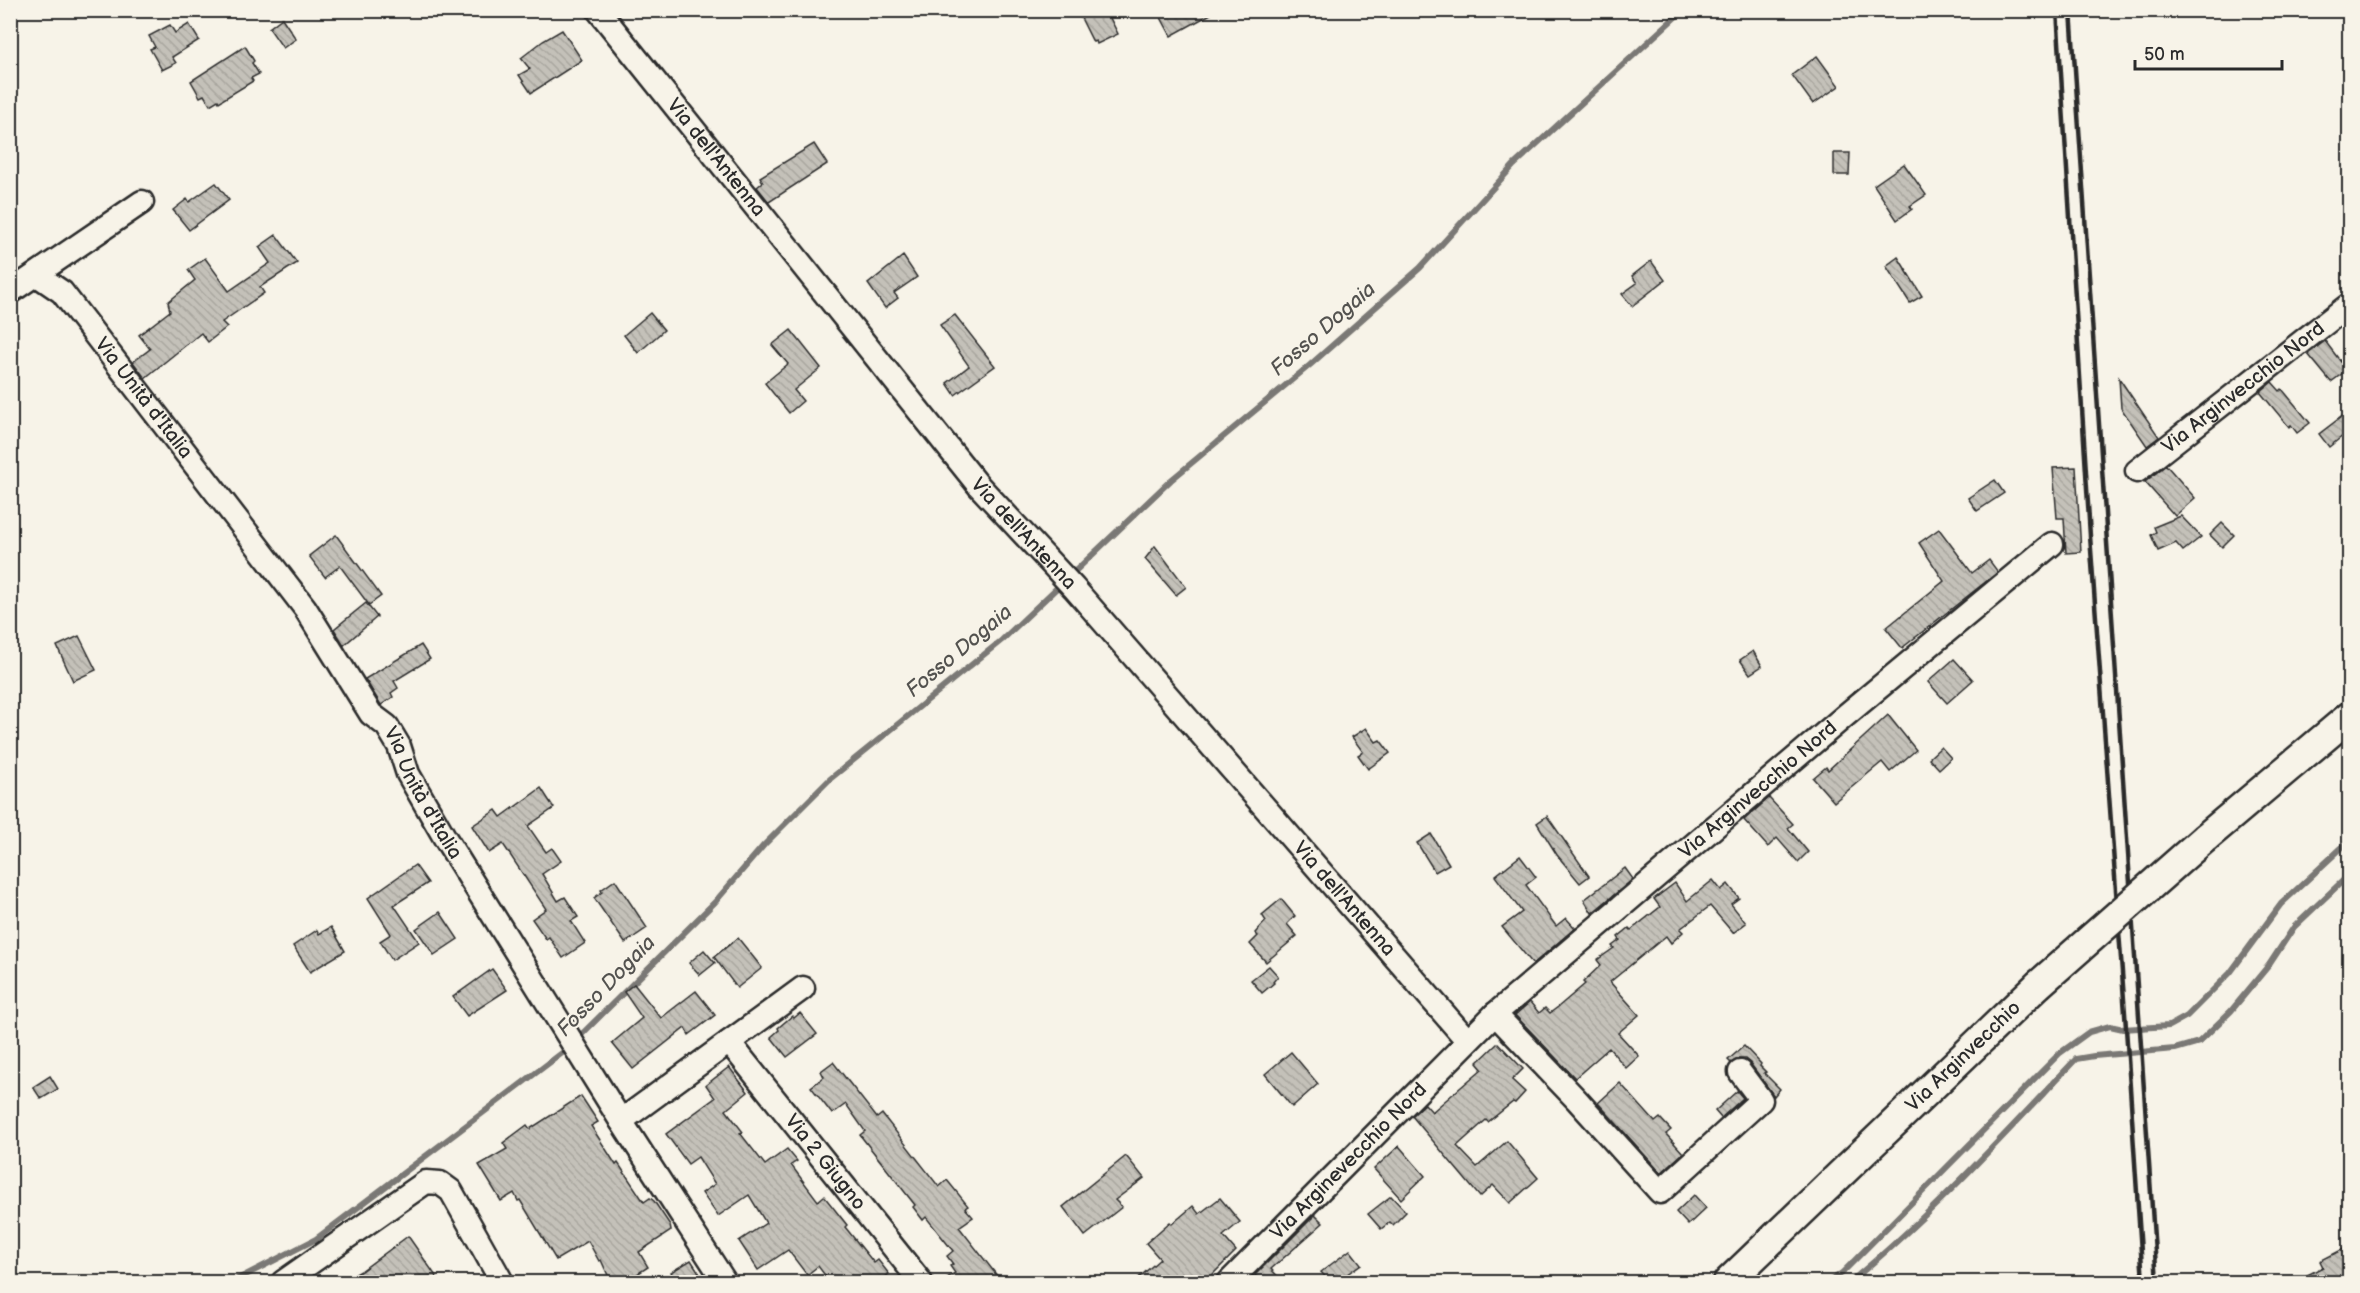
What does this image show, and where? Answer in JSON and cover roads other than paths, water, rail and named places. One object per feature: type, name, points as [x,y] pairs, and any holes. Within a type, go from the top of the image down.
[{"type":"main road","name":"Via Arginvecchio","points":[[1728,1282],[2038,985],[2205,838],[2349,716]]},
{"type":"street","name":"Via dell'Antenna","points":[[598,10],[980,486],[1074,588],[1467,1040]]},
{"type":"street","points":[[10,292],[142,202]]},
{"type":"street","name":"Via Unità d'Italia","points":[[38,275],[62,292],[127,375],[305,608],[370,714],[387,726],[399,746],[408,774],[621,1121],[725,1282]]},
{"type":"street","name":"Via Arginvecchio Nord","points":[[2137,471],[2349,304]]},
{"type":"street","name":"Via Arginvecchio Nord","points":[[1467,1040],[1855,708],[2052,544]]},
{"type":"street","points":[[621,1121],[803,988]]},
{"type":"street","points":[[1495,1014],[1660,1192],[1761,1100],[1740,1072]]},
{"type":"street","name":"Via Arginevecchio Nord","points":[[1229,1282],[1357,1155],[1467,1040]]},
{"type":"street","name":"Via 2 Giugno","points":[[729,1042],[921,1282]]},
{"type":"street","points":[[284,1282],[426,1182],[440,1183],[451,1191],[502,1282]]},
{"type":"waterway","name":"Fosso Dogaia","points":[[1070,576],[1171,480],[1310,365],[1420,268],[1514,165],[1683,10]]},
{"type":"waterway","name":"Fosso Dogaia","points":[[577,1039],[715,902],[764,845],[830,779],[1002,640],[1062,583]]},
{"type":"waterway","points":[[1829,1282],[1842,1273],[2060,1053],[2089,1032],[2110,1026],[2123,1029],[2169,1026],[2187,1016],[2230,973],[2281,904],[2350,840]]},
{"type":"waterway","points":[[1850,1282],[1910,1230],[2076,1059],[2175,1049],[2199,1042],[2231,1011],[2269,965],[2294,927],[2350,874]]},
{"type":"waterway","name":"Fosso Dogaia","points":[[232,1282],[316,1239],[570,1047]]},
{"type":"railway","points":[[2057,10],[2090,536],[2143,1282]]},
{"type":"railway","points":[[2071,10],[2157,1282]]}]
